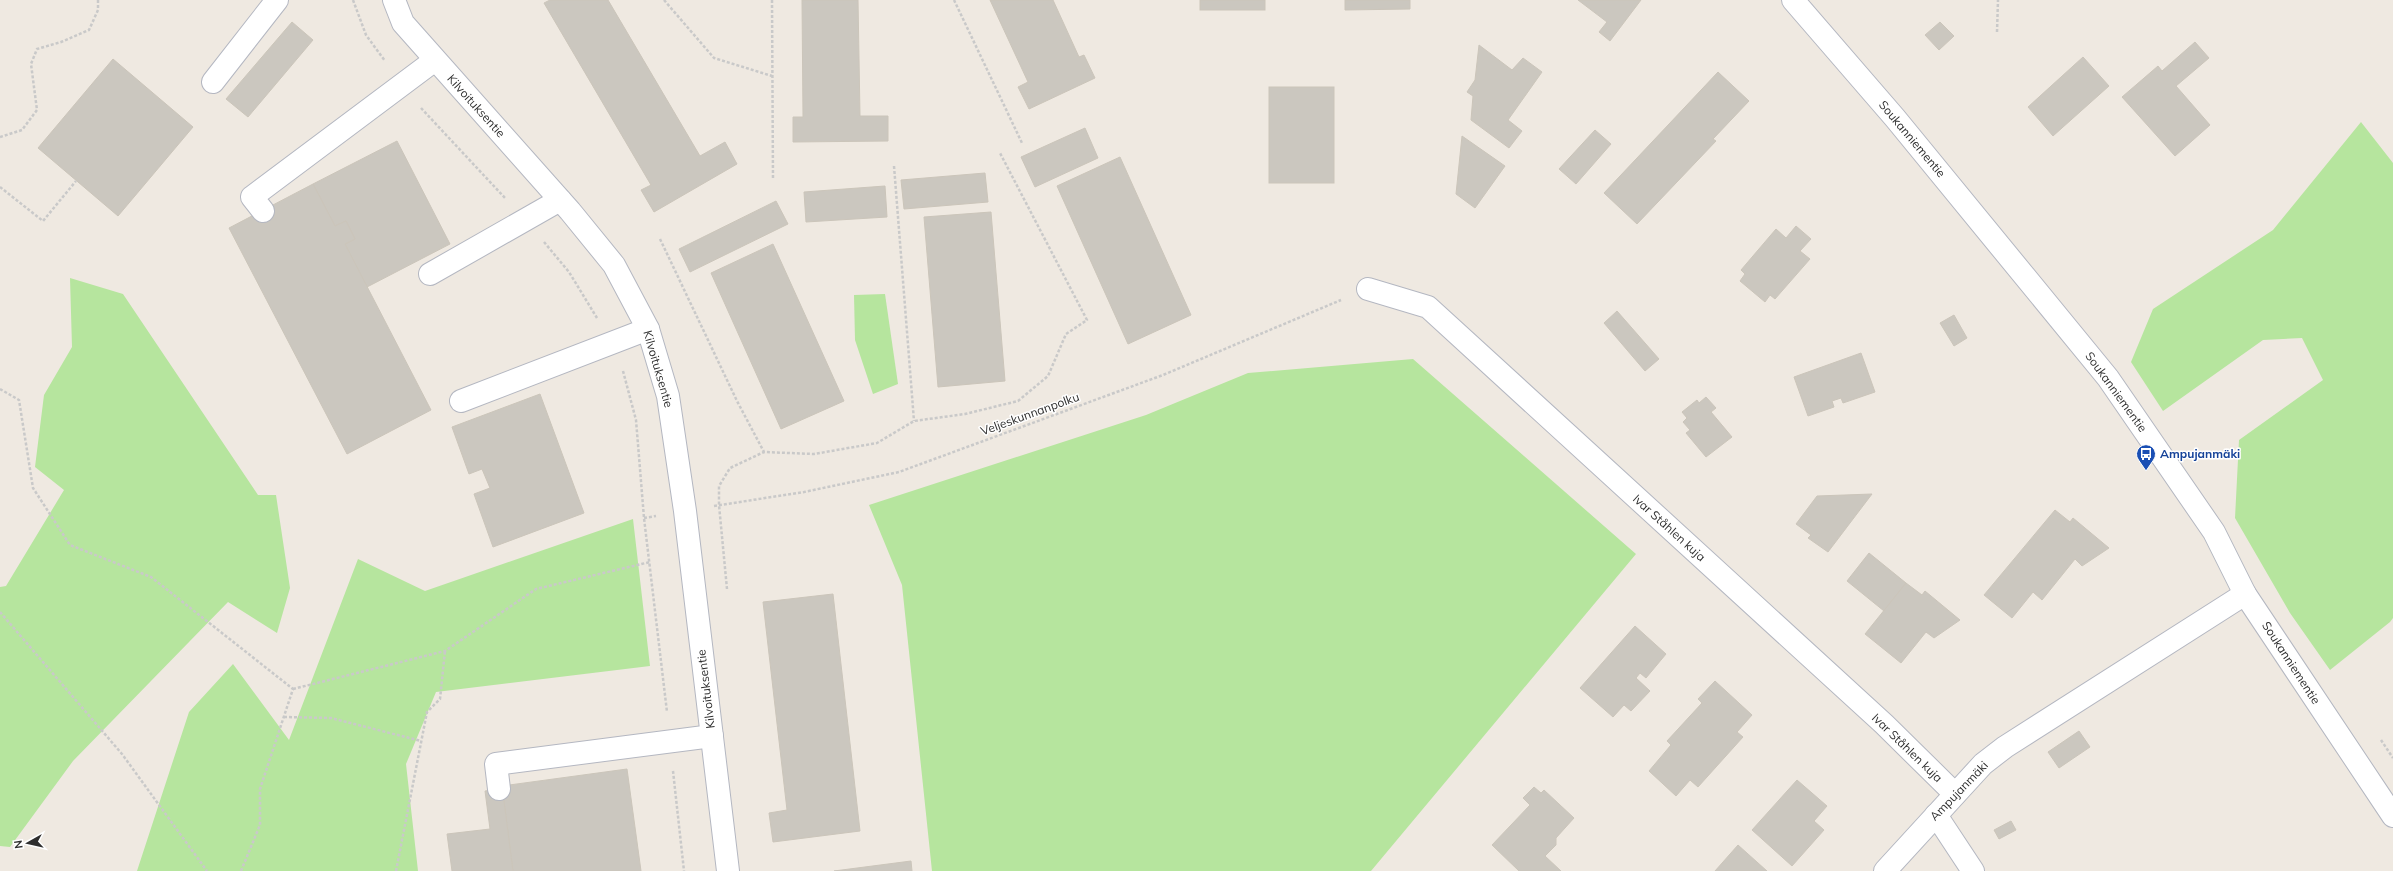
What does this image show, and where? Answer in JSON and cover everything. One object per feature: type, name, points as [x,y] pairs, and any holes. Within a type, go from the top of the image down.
[{"type":"street","points":[[213,82],[277,0]]},
{"type":"street","name":"Kilvoituksentie","points":[[394,0],[403,23],[560,200],[614,266],[648,329],[668,396],[685,511],[728,871]]},
{"type":"street","name":"Soukanniementie","points":[[1793,0],[1896,118],[2108,378],[2214,532],[2245,594],[2393,816]]},
{"type":"street","points":[[262,211],[252,197],[435,60]]},
{"type":"street","points":[[430,274],[560,200]]},
{"type":"street","name":"Ivar Ståhlen kuja","points":[[1368,289],[1428,307],[1884,724],[1955,794]]},
{"type":"street","points":[[460,401],[648,329]]},
{"type":"street","name":"Ampujanmäki","points":[[1885,871],[1983,764],[2005,747],[2245,594]]},
{"type":"street","points":[[499,789],[496,764],[712,736]]},
{"type":"street","points":[[1936,815],[1973,871]]},
{"type":"path","points":[[0,137],[22,130],[37,110],[31,64],[37,49],[61,42],[89,30],[98,10],[98,0]]},
{"type":"path","points":[[353,0],[366,35],[401,85],[525,220],[569,272],[612,343],[626,378],[636,420],[684,871]]},
{"type":"path","points":[[664,0],[714,58],[772,76]]},
{"type":"path","points":[[772,0],[773,180]]},
{"type":"path","points":[[954,0],[1022,143]]},
{"type":"path","points":[[1997,32],[1998,0]]},
{"type":"path","points":[[727,589],[718,506],[719,486],[730,468],[764,452],[814,454],[878,443],[914,421],[965,414],[1018,401],[1048,376],[1066,334],[1087,320],[1000,152]]},
{"type":"path","points":[[894,166],[914,421]]},
{"type":"path","points":[[0,187],[43,222],[76,181]]},
{"type":"path","points":[[660,239],[737,401],[764,452]]},
{"type":"path","name":"Veljeskunnanpolku","points":[[685,511],[804,492],[899,472],[1163,375],[1368,289]]},
{"type":"path","points":[[0,388],[19,400],[33,488],[70,545],[151,577],[293,689]]},
{"type":"path","points":[[293,689],[445,651],[536,589],[650,562]]},
{"type":"path","points":[[0,612],[122,754],[207,871]]},
{"type":"path","points":[[396,871],[427,712],[440,699],[445,651]]},
{"type":"path","points":[[241,871],[260,825],[260,789],[293,689]]},
{"type":"path","points":[[284,717],[331,718],[421,741]]},
{"type":"green space","points":[[2361,122],[2393,163],[2393,618],[2330,670],[2290,613],[2235,518],[2239,440],[2323,380],[2302,338],[2263,340],[2163,411],[2131,362],[2153,309],[2273,230]]},
{"type":"green space","points":[[70,278],[123,294],[258,495],[276,495],[290,588],[277,633],[228,602],[73,761],[10,847],[0,846],[0,587],[6,586],[64,490],[35,467],[44,395],[72,347]]},
{"type":"green space","points":[[885,294],[898,384],[873,394],[855,340],[854,295]]},
{"type":"green space","points":[[1413,359],[1636,554],[1371,871],[932,871],[902,585],[869,505],[1146,415],[1248,373]]},
{"type":"green space","points":[[633,519],[650,666],[436,692],[406,764],[418,871],[137,871],[189,712],[233,664],[289,740],[358,559],[425,591]]},
{"type":"building","points":[[550,0],[608,0],[700,156],[725,142],[737,164],[654,212],[641,190],[651,185],[544,3]]},
{"type":"building","points":[[802,0],[858,0],[860,116],[888,116],[888,141],[793,142],[793,117],[803,117]]},
{"type":"building","points":[[990,0],[1053,0],[1079,57],[1084,55],[1095,78],[1029,109],[1018,87],[1028,82]]},
{"type":"building","points":[[1200,0],[1265,0],[1265,10],[1200,10]]},
{"type":"building","points":[[1345,0],[1410,0],[1410,9],[1345,10]]},
{"type":"building","points":[[1578,0],[1641,0],[1610,41],[1599,32],[1607,22]]},
{"type":"building","points":[[292,22],[313,40],[248,117],[226,99]]},
{"type":"building","points":[[1940,22],[1954,36],[1939,50],[1925,35]]},
{"type":"building","points":[[2195,42],[2209,58],[2176,86],[2210,125],[2175,156],[2122,97],[2158,66],[2162,71]]},
{"type":"building","points":[[1479,45],[1512,70],[1523,58],[1542,72],[1508,120],[1522,131],[1509,148],[1471,120],[1473,96],[1467,92],[1475,80]]},
{"type":"building","points":[[2083,57],[2109,86],[2053,136],[2028,107]]},
{"type":"building","points":[[113,59],[193,127],[118,216],[38,148]]},
{"type":"building","points":[[1718,72],[1749,101],[1713,139],[1716,141],[1637,224],[1604,193]]},
{"type":"building","points":[[1269,87],[1334,87],[1334,183],[1269,183]]},
{"type":"building","points":[[1085,128],[1098,158],[1035,187],[1021,157]]},
{"type":"building","points":[[1595,130],[1611,144],[1576,184],[1559,169]]},
{"type":"building","points":[[1462,136],[1505,166],[1475,208],[1456,194]]},
{"type":"building","points":[[397,141],[450,244],[367,287],[345,244],[355,239],[346,221],[335,226],[313,184]]},
{"type":"building","points":[[1120,157],[1191,315],[1128,344],[1057,186]]},
{"type":"building","points":[[985,173],[988,202],[904,209],[901,180]]},
{"type":"building","points":[[313,184],[335,226],[346,221],[355,239],[345,244],[431,410],[347,454],[229,228]]},
{"type":"building","points":[[885,186],[887,217],[806,222],[804,192]]},
{"type":"building","points":[[776,201],[788,224],[690,272],[679,249]]},
{"type":"building","points":[[991,212],[1005,381],[938,387],[924,217]]},
{"type":"building","points":[[1796,226],[1811,239],[1800,251],[1810,259],[1775,299],[1770,295],[1765,302],[1740,281],[1745,274],[1741,270],[1776,229],[1786,238]]},
{"type":"building","points":[[773,244],[844,401],[781,429],[711,273]]},
{"type":"building","points":[[1617,311],[1659,359],[1645,371],[1604,323]]},
{"type":"building","points":[[1954,315],[1967,338],[1954,346],[1940,323]]},
{"type":"building","points":[[1861,353],[1875,392],[1843,403],[1841,398],[1832,401],[1834,407],[1808,416],[1794,377]]},
{"type":"building","points":[[540,394],[584,513],[493,547],[474,494],[490,488],[482,469],[469,474],[452,427]]},
{"type":"building","points":[[1706,397],[1716,408],[1711,412],[1732,437],[1706,457],[1686,433],[1690,430],[1683,422],[1687,418],[1682,412],[1697,400],[1699,403]]},
{"type":"building","points":[[1872,494],[1828,552],[1808,538],[1811,535],[1796,524],[1817,496]]},
{"type":"building","points":[[2055,510],[2070,522],[2073,518],[2109,548],[2082,566],[2075,559],[2042,600],[2033,592],[2012,618],[1984,595]]},
{"type":"building","points":[[1869,553],[1906,583],[1884,611],[1847,581]]},
{"type":"building","points":[[1906,583],[1922,595],[1925,591],[1960,620],[1934,638],[1926,632],[1901,663],[1865,634]]},
{"type":"building","points":[[833,594],[860,831],[773,842],[769,813],[787,810],[763,602]]},
{"type":"building","points":[[1635,626],[1666,654],[1646,678],[1640,673],[1636,678],[1650,691],[1631,711],[1624,705],[1613,717],[1580,688]]},
{"type":"building","points":[[1715,681],[1752,715],[1737,732],[1743,737],[1698,787],[1690,780],[1676,796],[1649,771],[1671,745],[1667,741],[1702,703],[1698,699]]},
{"type":"building","points":[[2079,731],[2090,747],[2059,768],[2048,752]]},
{"type":"building","points":[[627,769],[641,871],[513,871],[502,786]]},
{"type":"building","points":[[1797,780],[1827,806],[1814,821],[1824,830],[1792,866],[1752,830]]},
{"type":"building","points":[[502,786],[513,871],[452,871],[447,834],[490,829],[485,791],[499,789]]},
{"type":"building","points":[[1534,787],[1541,793],[1544,790],[1574,818],[1556,838],[1556,845],[1545,856],[1561,871],[1519,871],[1492,845],[1530,805],[1523,798]]},
{"type":"building","points":[[2011,821],[2016,830],[1999,839],[1994,830]]},
{"type":"building","points":[[1738,845],[1767,871],[1715,871]]},
{"type":"building","points":[[911,861],[912,871],[834,871]]},
{"type":"place","name":"Ampujanmäki","points":[[2146,471]]}]
